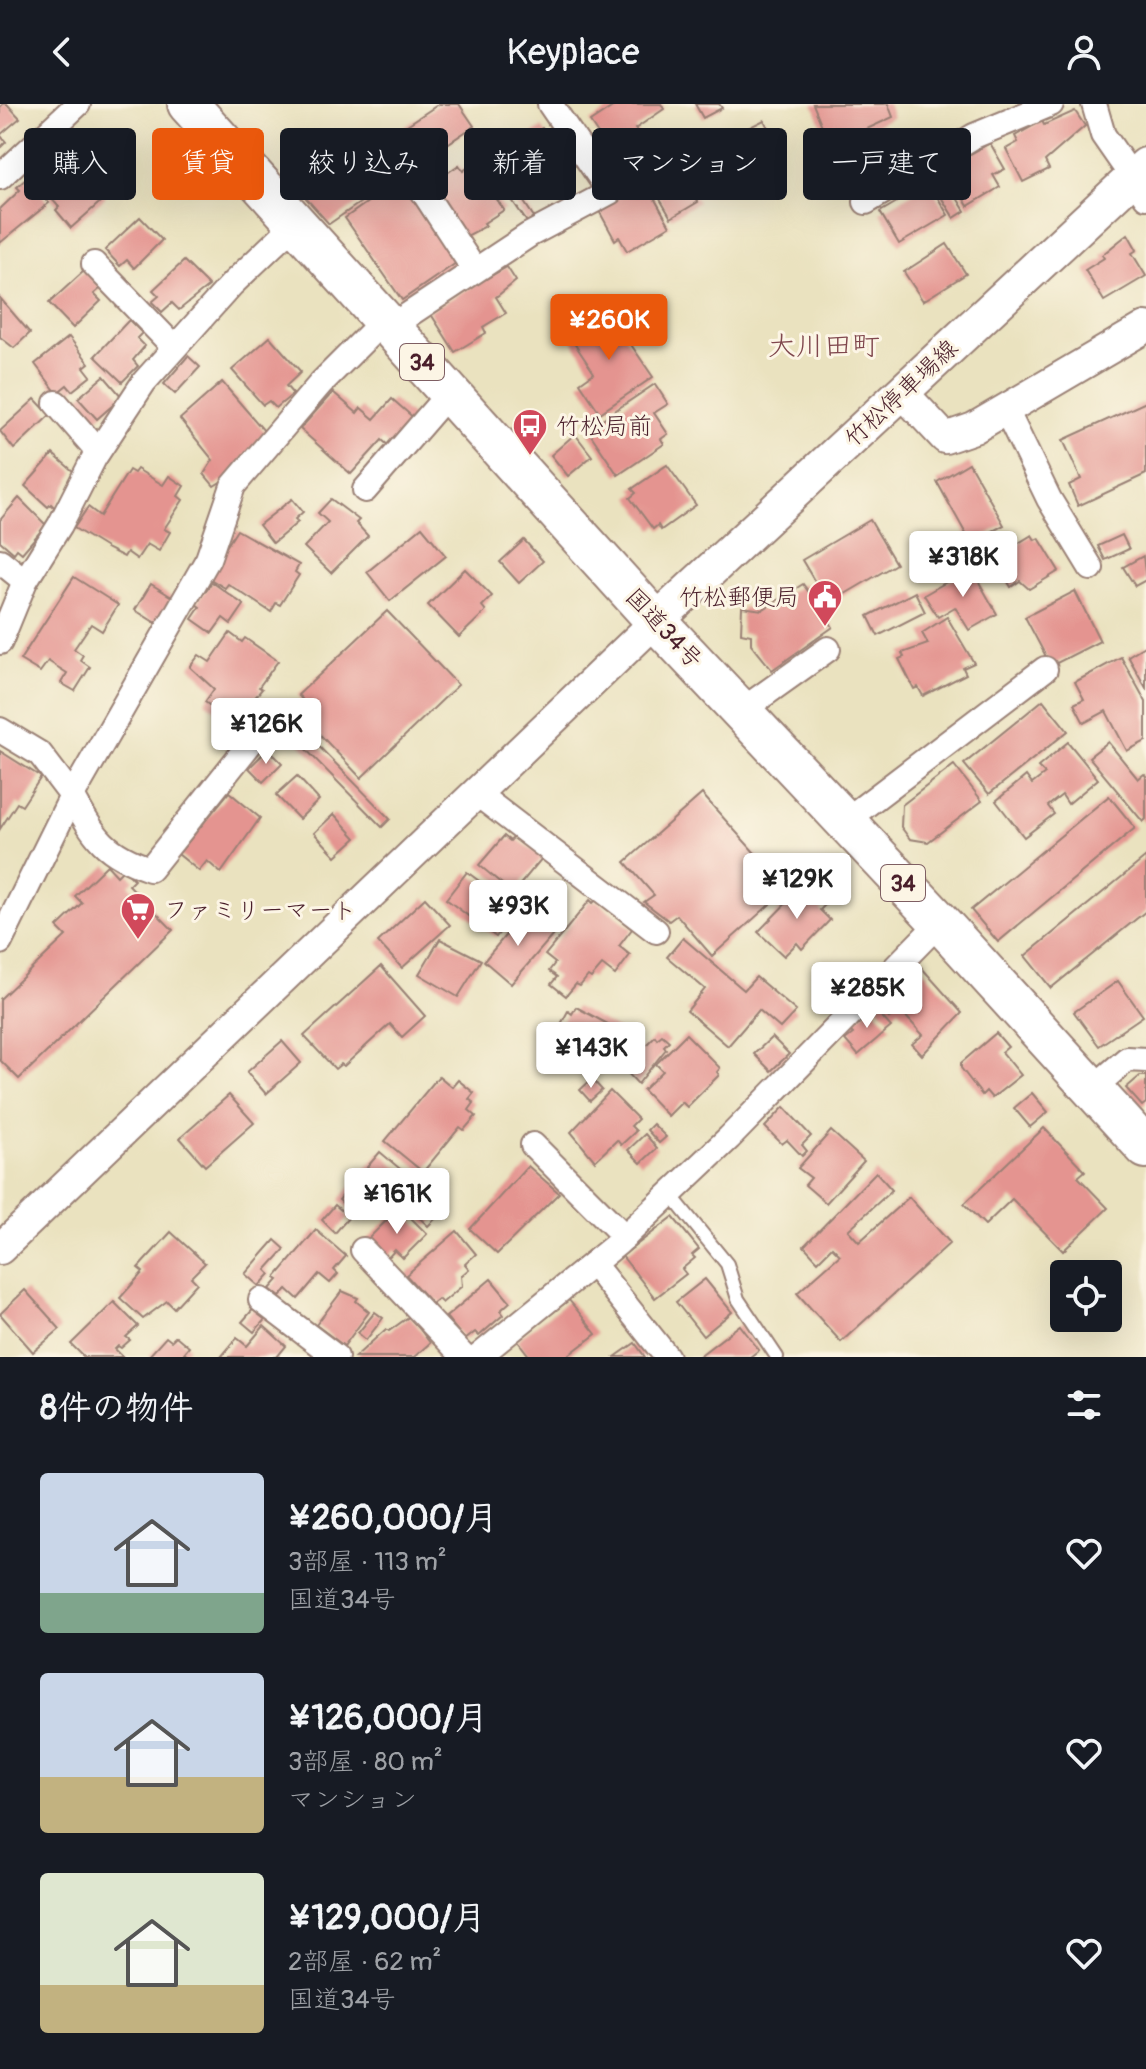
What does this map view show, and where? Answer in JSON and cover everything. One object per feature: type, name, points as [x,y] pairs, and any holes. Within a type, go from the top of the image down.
[{"type":"highway","name":"国道34号","points":[[188,104],[656,621],[940,922],[1146,1148]]},
{"type":"main road","name":"竹松停車場線","points":[[656,621],[902,392],[1142,180]]},
{"type":"street","points":[[0,177],[78,104]]},
{"type":"street","points":[[0,942],[72,796],[208,559],[233,486],[321,383],[387,323],[529,235],[610,192],[550,104]]},
{"type":"street","points":[[866,202],[974,136],[1051,104]]},
{"type":"street","points":[[1094,104],[1103,135],[1142,180]]},
{"type":"street","points":[[429,200],[474,269]]},
{"type":"street","points":[[0,642],[25,581],[60,525],[98,451],[144,382],[232,284],[296,223]]},
{"type":"street","points":[[94,264],[174,347]]},
{"type":"street","points":[[902,392],[945,438],[974,428],[1146,327]]},
{"type":"street","points":[[365,490],[449,393]]},
{"type":"street","points":[[56,403],[98,451]]},
{"type":"street","points":[[1006,410],[1049,499],[1091,568]]},
{"type":"street","points":[[0,561],[25,581]]},
{"type":"street","points":[[0,1249],[656,621]]},
{"type":"street","points":[[741,711],[828,649]]},
{"type":"street","points":[[845,821],[1045,669]]},
{"type":"street","points":[[0,730],[40,754],[72,796],[88,826],[118,858],[150,869],[256,736]]},
{"type":"street","points":[[476,793],[656,931]]},
{"type":"street","points":[[478,1357],[625,1237],[940,922]]},
{"type":"street","points":[[1092,1089],[1127,1059],[1146,1060]]},
{"type":"street","points":[[533,1145],[625,1237]]},
{"type":"street","points":[[363,1250],[464,1357]]},
{"type":"street","points":[[593,1264],[667,1357]]},
{"type":"street","points":[[261,1300],[336,1357]]},
{"type":"lane","points":[[670,1194],[727,1264],[738,1299],[777,1357]]},
{"type":"building","points":[[7,104],[20,118],[0,135],[0,107]]},
{"type":"building","points":[[439,104],[459,104],[474,126],[464,128],[464,133],[448,143],[448,128],[403,128]]},
{"type":"building","points":[[617,104],[661,104],[664,109],[636,128],[594,128],[590,122]]},
{"type":"building","points":[[695,104],[719,104],[722,108],[703,118]]},
{"type":"building","points":[[813,104],[888,104],[893,117],[869,128],[823,128]]},
{"type":"building","points":[[1075,111],[1085,126],[1045,161],[1049,169],[1023,182],[1006,149],[1018,142],[1015,136],[1042,121],[1044,125]]},
{"type":"building","points":[[764,120],[768,128],[748,128]]},
{"type":"building","points":[[990,143],[1005,169],[993,175],[1000,187],[968,206],[965,200],[971,200],[971,154]]},
{"type":"building","points":[[459,165],[463,171],[464,200],[497,200],[504,210],[484,223],[486,226],[463,238],[437,200],[448,200],[448,172]]},
{"type":"building","points":[[24,181],[24,200],[46,200],[49,203],[0,243],[0,209],[20,190],[17,187]]},
{"type":"building","points":[[53,200],[103,200],[71,228],[56,210],[59,207]]},
{"type":"building","points":[[308,200],[364,200],[329,224]]},
{"type":"building","points":[[371,200],[417,200],[459,261],[402,300],[345,218]]},
{"type":"building","points":[[512,200],[527,200],[524,202],[534,217],[527,222]]},
{"type":"building","points":[[614,200],[655,200],[670,226],[627,251],[619,237],[615,240],[598,209]]},
{"type":"building","points":[[660,200],[697,200],[698,202],[671,218]]},
{"type":"building","points":[[900,200],[939,200],[948,215],[899,244],[880,212]]},
{"type":"building","points":[[943,200],[958,200],[965,211],[954,218]]},
{"type":"building","points":[[140,217],[162,240],[134,268],[127,260],[120,266],[105,250]]},
{"type":"building","points":[[1128,234],[1137,250],[1132,253],[1146,276],[1104,301],[1085,270],[1104,258],[1102,255]]},
{"type":"building","points":[[947,244],[966,274],[923,301],[904,272]]},
{"type":"building","points":[[184,261],[209,286],[179,310],[172,303],[162,312],[152,302],[159,296],[153,290]]},
{"type":"building","points":[[507,267],[516,281],[496,297],[506,313],[483,327],[486,333],[455,352],[429,311]]},
{"type":"building","points":[[84,271],[101,288],[94,294],[101,301],[73,328],[49,303]]},
{"type":"building","points":[[0,298],[30,333],[14,348],[0,337]]},
{"type":"building","points":[[608,311],[653,377],[600,413],[580,383],[594,373],[570,337]]},
{"type":"building","points":[[129,320],[142,333],[137,338],[145,346],[133,360],[138,366],[122,382],[95,356]]},
{"type":"building","points":[[69,337],[89,363],[84,367],[91,376],[72,391],[67,385],[57,393],[35,364]]},
{"type":"building","points":[[270,337],[301,372],[286,386],[293,394],[276,408],[269,401],[263,405],[232,370]]},
{"type":"building","points":[[188,356],[200,367],[175,394],[164,384]]},
{"type":"building","points":[[104,376],[122,397],[97,419],[78,398]]},
{"type":"building","points":[[222,382],[265,432],[224,483],[222,481],[214,486],[204,474],[213,460],[180,419]]},
{"type":"building","points":[[655,384],[668,404],[654,413],[668,434],[661,439],[664,444],[618,475],[589,432],[597,428],[595,424]]},
{"type":"building","points":[[333,392],[357,413],[361,408],[374,419],[392,399],[415,419],[390,447],[382,440],[351,474],[300,429]]},
{"type":"building","points":[[35,399],[50,415],[14,449],[0,431]]},
{"type":"building","points":[[1146,402],[1146,474],[1078,506],[1069,485],[1081,479],[1063,440]]},
{"type":"building","points":[[575,434],[592,456],[568,476],[551,455]]},
{"type":"building","points":[[53,454],[74,472],[55,508],[51,504],[48,507],[25,486]]},
{"type":"building","points":[[969,463],[1004,525],[971,543],[937,482]]},
{"type":"building","points":[[667,465],[696,505],[661,530],[658,525],[653,529],[630,498],[636,493],[632,489]]},
{"type":"building","points":[[137,469],[163,485],[169,476],[184,486],[178,496],[183,500],[164,529],[170,532],[159,551],[147,544],[137,559],[127,552],[124,557],[74,528],[88,507],[100,516],[129,470],[134,473]]},
{"type":"building","points":[[19,498],[46,525],[22,553],[17,549],[14,553],[0,541],[0,520]]},
{"type":"building","points":[[292,499],[303,512],[295,519],[298,522],[273,543],[259,525]]},
{"type":"building","points":[[331,499],[359,520],[356,523],[368,536],[331,573],[304,547],[328,522],[318,513]]},
{"type":"building","points":[[870,520],[896,564],[828,604],[802,560]]},
{"type":"building","points":[[422,527],[446,556],[390,601],[367,572]]},
{"type":"building","points":[[237,530],[299,565],[295,572],[299,575],[280,605],[276,603],[271,612],[228,584],[225,588],[207,577]]},
{"type":"building","points":[[1032,535],[1035,540],[1039,538],[1059,571],[1029,589],[1020,581],[1011,587],[994,558]]},
{"type":"building","points":[[1122,535],[1129,549],[1105,560],[1098,546]]},
{"type":"building","points":[[956,537],[970,561],[937,580],[923,557]]},
{"type":"building","points":[[524,540],[543,561],[519,583],[500,562]]},
{"type":"building","points":[[1143,556],[1146,580],[1135,586],[1123,567]]},
{"type":"building","points":[[971,568],[997,614],[969,630],[955,607],[938,617],[924,595]]},
{"type":"building","points":[[465,569],[492,596],[482,606],[486,611],[459,637],[428,605]]},
{"type":"building","points":[[74,577],[118,605],[102,631],[91,624],[74,649],[83,655],[80,660],[90,667],[75,691],[61,683],[67,673],[48,661],[40,672],[20,660]]},
{"type":"building","points":[[212,582],[244,605],[231,624],[223,618],[212,633],[192,619],[200,607],[196,604]]},
{"type":"building","points":[[151,584],[175,599],[159,625],[135,610]]},
{"type":"building","points":[[803,584],[833,627],[772,670],[751,644],[751,635],[741,633],[742,607],[762,610]]},
{"type":"building","points":[[1075,591],[1100,641],[1051,666],[1025,617]]},
{"type":"building","points":[[915,592],[925,612],[878,636],[868,616]]},
{"type":"building","points":[[387,611],[458,685],[361,778],[294,707],[302,699],[298,695]]},
{"type":"building","points":[[947,617],[974,663],[963,668],[966,674],[923,696],[918,687],[914,689],[899,659],[904,657],[902,653],[928,644],[922,633]]},
{"type":"building","points":[[230,633],[242,642],[245,638],[278,661],[259,687],[262,689],[234,723],[205,702],[214,689],[190,667],[199,655],[210,662]]},
{"type":"building","points":[[1146,645],[1146,688],[1128,656]]},
{"type":"building","points":[[1121,657],[1146,702],[1146,741],[1127,751],[1106,711],[1084,723],[1074,704],[1084,699],[1075,682]]},
{"type":"building","points":[[1043,700],[1068,731],[989,794],[964,764]]},
{"type":"building","points":[[294,721],[390,819],[382,827],[286,729]]},
{"type":"building","points":[[1068,742],[1098,779],[1068,804],[1062,795],[1048,806],[1054,814],[1024,837],[996,801],[1026,776],[1032,784],[1045,774],[1038,767]]},
{"type":"building","points":[[1108,742],[1138,779],[1144,774],[1146,776],[1146,819],[1143,822],[1089,757]]},
{"type":"building","points":[[268,749],[282,763],[263,782],[249,768]]},
{"type":"building","points":[[0,751],[41,777],[22,806],[17,803],[0,829]]},
{"type":"building","points":[[954,765],[982,801],[928,842],[910,839],[901,827],[902,805]]},
{"type":"building","points":[[297,776],[319,800],[299,819],[276,795]]},
{"type":"building","points":[[229,792],[260,818],[221,873],[207,861],[199,871],[178,854]]},
{"type":"building","points":[[702,794],[787,889],[712,956],[677,915],[669,921],[644,902],[654,895],[625,862]]},
{"type":"building","points":[[1109,796],[1135,828],[998,942],[971,910]]},
{"type":"building","points":[[334,814],[356,838],[336,856],[314,833]]},
{"type":"building","points":[[504,836],[510,841],[514,837],[543,857],[513,893],[479,865]]},
{"type":"building","points":[[1146,857],[1146,911],[1051,988],[1025,956]]},
{"type":"building","points":[[822,864],[838,881],[825,892],[810,876]]},
{"type":"building","points":[[107,865],[117,876],[124,869],[134,880],[129,885],[173,930],[19,1079],[0,1060],[0,999],[66,936],[57,927],[82,903],[75,896]]},
{"type":"building","points":[[467,872],[517,909],[496,937],[446,899]]},
{"type":"building","points":[[807,882],[828,902],[820,910],[830,920],[802,949],[797,943],[784,956],[758,932]]},
{"type":"building","points":[[425,898],[450,925],[402,968],[378,942]]},
{"type":"building","points":[[590,900],[593,903],[596,900],[632,929],[619,946],[630,955],[615,975],[602,965],[591,978],[588,976],[580,986],[576,984],[566,996],[551,984],[557,977],[549,971],[555,963],[545,955]]},
{"type":"building","points":[[525,912],[553,935],[511,984],[484,961]]},
{"type":"building","points":[[683,938],[744,990],[756,977],[796,1011],[780,1028],[759,1010],[728,1046],[687,1011],[705,989],[667,957]]},
{"type":"building","points":[[440,939],[481,960],[458,997],[419,974]]},
{"type":"building","points":[[381,966],[425,1016],[402,1037],[390,1024],[344,1066],[341,1064],[335,1069],[304,1036]]},
{"type":"building","points":[[921,967],[962,1013],[922,1055],[912,1044],[923,1035],[899,1009],[889,1018],[878,1006],[904,983],[899,977],[907,970],[912,976]]},
{"type":"building","points":[[1118,981],[1143,1016],[1099,1046],[1074,1012]]},
{"type":"building","points":[[872,1006],[891,1027],[858,1055],[845,1040],[853,1034],[847,1028]]},
{"type":"building","points":[[576,1007],[619,1030],[610,1048],[614,1050],[608,1062],[602,1059],[594,1072],[566,1057],[563,1061],[546,1052],[568,1011],[572,1014]]},
{"type":"building","points":[[996,1033],[1008,1047],[1002,1052],[1021,1075],[992,1098],[986,1091],[982,1095],[961,1068],[961,1063]]},
{"type":"building","points":[[686,1034],[720,1068],[717,1072],[719,1075],[687,1107],[682,1102],[668,1116],[643,1090],[663,1071],[656,1064]]},
{"type":"building","points":[[662,1035],[669,1041],[664,1046],[666,1049],[638,1084],[623,1068],[655,1036],[657,1039]]},
{"type":"building","points":[[772,1037],[789,1054],[771,1071],[754,1054]]},
{"type":"building","points":[[282,1041],[301,1063],[266,1094],[247,1072]]},
{"type":"building","points":[[439,1076],[452,1087],[458,1080],[474,1093],[469,1099],[474,1103],[469,1110],[476,1116],[464,1130],[460,1127],[423,1172],[385,1141]]},
{"type":"building","points":[[1140,1076],[1146,1076],[1146,1103],[1142,1106],[1126,1088]]},
{"type":"building","points":[[592,1079],[602,1090],[590,1101],[580,1090]]},
{"type":"building","points":[[610,1091],[638,1119],[631,1126],[636,1131],[621,1145],[617,1140],[595,1161],[571,1132]]},
{"type":"building","points":[[1032,1093],[1048,1112],[1030,1127],[1014,1108]]},
{"type":"building","points":[[229,1095],[254,1123],[205,1166],[180,1138]]},
{"type":"building","points":[[784,1107],[811,1136],[802,1145],[807,1151],[802,1156],[787,1140],[782,1144],[765,1127]]},
{"type":"building","points":[[653,1124],[666,1137],[659,1143],[647,1130]]},
{"type":"building","points":[[1044,1128],[1085,1171],[1078,1177],[1108,1208],[1063,1251],[1012,1199],[985,1225],[964,1204]]},
{"type":"building","points":[[831,1131],[864,1161],[826,1203],[805,1185],[811,1178],[798,1168]]},
{"type":"building","points":[[645,1134],[657,1148],[641,1163],[628,1150]]},
{"type":"building","points":[[380,1152],[405,1173],[378,1205],[374,1202],[360,1218],[339,1200]]},
{"type":"building","points":[[528,1166],[559,1193],[497,1254],[470,1229]]},
{"type":"building","points":[[876,1172],[892,1190],[848,1230],[859,1242],[909,1197],[950,1243],[841,1342],[797,1293],[840,1255],[832,1247],[818,1261],[804,1246]]},
{"type":"building","points":[[416,1188],[441,1213],[428,1226],[402,1201]]},
{"type":"building","points":[[335,1205],[349,1217],[335,1233],[322,1220]]},
{"type":"building","points":[[400,1207],[427,1234],[403,1258],[395,1250],[385,1261],[366,1241]]},
{"type":"building","points":[[673,1217],[699,1249],[692,1255],[695,1258],[682,1269],[686,1274],[655,1298],[622,1256]]},
{"type":"building","points":[[316,1230],[346,1256],[334,1270],[338,1274],[330,1283],[319,1274],[298,1299],[287,1289],[280,1297],[270,1289],[278,1280],[275,1278]]},
{"type":"building","points":[[457,1231],[476,1254],[465,1264],[469,1269],[461,1276],[462,1286],[442,1303],[438,1299],[432,1304],[406,1275]]},
{"type":"building","points":[[171,1232],[205,1263],[191,1277],[197,1283],[174,1308],[167,1301],[143,1319],[120,1298],[143,1272],[138,1268]]},
{"type":"building","points":[[275,1240],[285,1249],[266,1270],[270,1274],[259,1286],[245,1274]]},
{"type":"building","points":[[491,1279],[510,1302],[500,1311],[503,1315],[479,1336],[475,1332],[465,1340],[446,1317]]},
{"type":"building","points":[[705,1279],[732,1312],[703,1336],[676,1302]]},
{"type":"building","points":[[25,1290],[60,1329],[33,1352],[0,1314]]},
{"type":"building","points":[[342,1291],[358,1298],[356,1301],[369,1312],[344,1346],[316,1325]]},
{"type":"building","points":[[569,1300],[596,1334],[566,1357],[530,1357],[517,1340]]},
{"type":"building","points":[[114,1302],[138,1326],[126,1337],[130,1340],[115,1349],[123,1357],[84,1357],[71,1344]]},
{"type":"building","points":[[256,1306],[268,1316],[254,1332],[242,1322]]},
{"type":"building","points":[[375,1312],[383,1318],[366,1340],[358,1333]]},
{"type":"building","points":[[410,1316],[430,1343],[414,1357],[355,1357],[386,1329],[389,1331]]},
{"type":"building","points":[[740,1325],[759,1350],[750,1357],[698,1357]]},
{"type":"building","points":[[264,1326],[286,1346],[277,1357],[221,1357],[237,1338],[247,1346]]},
{"type":"building","points":[[176,1336],[189,1347],[184,1353],[189,1357],[148,1357],[166,1337],[171,1341]]},
{"type":"building","points":[[635,1343],[645,1357],[615,1357]]},
{"type":"place","name":"竹松局前","points":[[530,457]]},
{"type":"place","name":"竹松郵便局","points":[[825,628]]},
{"type":"place","name":"ファミリーマート","points":[[138,941]]},
{"type":"district","name":"大川田町","points":[[824,345]]}]
